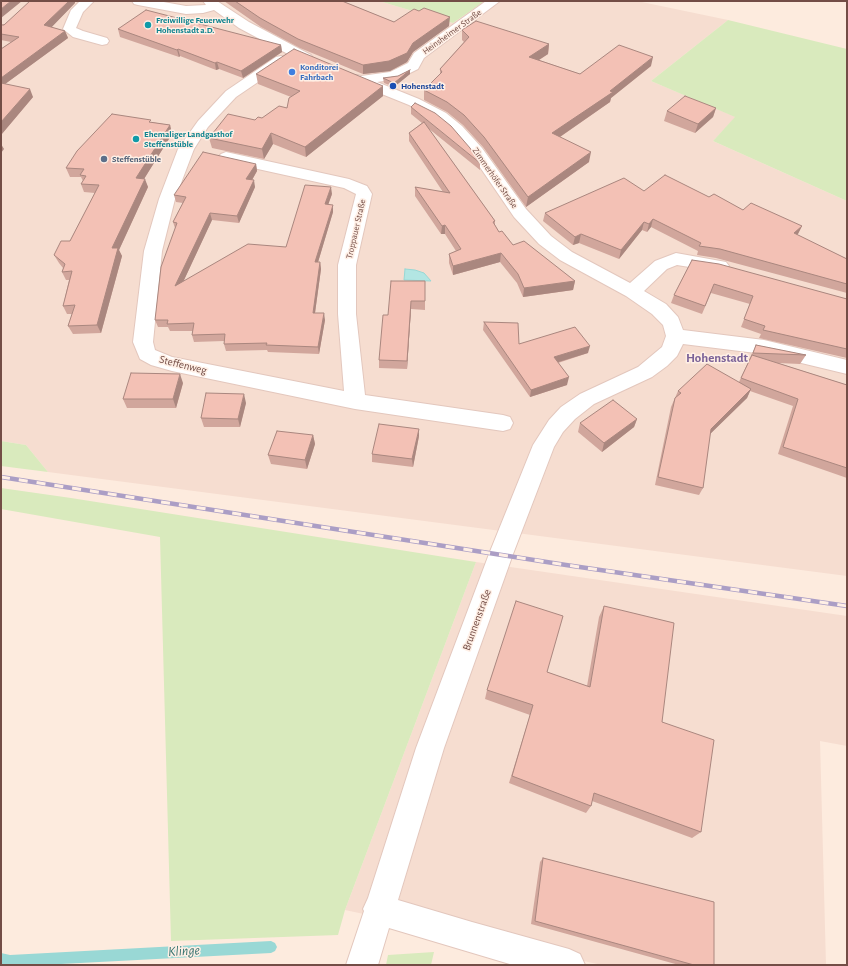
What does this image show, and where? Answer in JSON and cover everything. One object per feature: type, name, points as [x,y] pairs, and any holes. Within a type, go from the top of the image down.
[{"type":"street","points":[[88,1],[76,10],[69,29],[78,34],[102,41]]},
{"type":"street","points":[[138,1],[186,10],[203,9],[212,4],[244,25],[294,52],[317,62]]},
{"type":"street","name":"Heinsheimer Straße","points":[[361,80],[393,76],[413,66],[419,56],[494,1]]},
{"type":"street","name":"Steffenweg","points":[[294,52],[283,58],[232,94],[203,124],[199,152],[167,199],[153,252],[143,342],[147,354],[158,360],[172,364],[355,401],[503,423]]},
{"type":"street","points":[[413,66],[414,90]]},
{"type":"street","name":"Zimmerhöfer Straße","points":[[346,74],[361,80],[414,90],[457,129],[477,151],[520,213],[545,240],[566,256],[632,292],[659,309],[671,322],[676,336]]},
{"type":"street","name":"Troppauer Straße","points":[[199,152],[349,184],[361,189],[364,194],[347,265],[347,314],[355,401]]},
{"type":"street","points":[[632,292],[661,265],[676,259],[716,265],[739,271]]},
{"type":"street","points":[[676,336],[764,347],[847,367]]},
{"type":"street","name":"Brunnenstraße","points":[[362,965],[378,909],[430,748],[501,554],[544,444],[556,426],[568,413],[587,399],[645,372],[660,361],[670,351],[676,336]]},
{"type":"street","points":[[378,909],[472,938],[569,965]]},
{"type":"shaded area","points":[[1,1],[379,1],[453,23],[485,1],[637,1],[728,20],[651,81],[736,117],[713,141],[847,201],[847,576],[48,472],[26,445],[1,441]]},
{"type":"shaded area","points":[[476,562],[847,616],[847,746],[820,741],[826,965],[602,965],[345,910]]},
{"type":"green space","points":[[379,1],[485,1],[453,23]]},
{"type":"green space","points":[[728,20],[847,49],[847,201],[713,141],[735,117],[651,81]]},
{"type":"green space","points":[[1,441],[26,445],[48,472],[1,466]]},
{"type":"green space","points":[[1,488],[476,562],[345,910],[338,935],[171,941],[160,537],[1,509]]},
{"type":"green space","points":[[434,952],[431,965],[386,965],[388,955]]},
{"type":"water","points":[[405,269],[424,273],[431,281],[404,280]]},
{"type":"building","points":[[1,1],[11,1],[1,9]]},
{"type":"building","points":[[30,1],[69,1],[44,25],[65,31],[1,78],[1,49],[19,37],[1,34],[1,25],[4,25]]},
{"type":"building","points":[[235,1],[342,1],[394,22],[414,9],[419,11],[424,8],[450,17],[413,43],[407,53],[389,61],[363,65],[298,39],[260,18]]},
{"type":"building","points":[[146,10],[281,45],[241,71],[118,29]]},
{"type":"building","points":[[476,21],[549,44],[529,57],[580,74],[619,45],[653,57],[610,91],[613,92],[552,133],[591,152],[528,197],[484,137],[464,115],[447,102],[424,90],[442,72],[440,69],[469,37],[462,30]]},
{"type":"building","points":[[294,49],[383,86],[305,147],[271,133],[262,149],[209,138],[228,114],[255,120],[258,117],[262,118],[279,106],[287,108],[289,98],[300,91],[256,74]]},
{"type":"building","points":[[410,70],[394,83],[383,78],[398,76]]},
{"type":"building","points":[[1,83],[30,89],[1,122]]},
{"type":"building","points":[[685,96],[716,108],[698,124],[667,111]]},
{"type":"building","points":[[415,103],[435,113],[451,126],[470,148],[480,163],[411,107]]},
{"type":"building","points":[[112,114],[151,120],[149,122],[170,125],[136,178],[145,179],[112,248],[118,248],[97,325],[68,326],[75,305],[63,306],[72,271],[62,272],[65,264],[54,255],[61,241],[70,241],[99,185],[81,184],[86,176],[80,175],[84,169],[66,168],[77,151]]},
{"type":"building","points":[[424,122],[495,221],[493,222],[499,232],[502,231],[513,245],[524,241],[575,281],[524,288],[518,274],[501,253],[453,266],[449,254],[461,249],[445,225],[442,226],[415,187],[450,193],[409,133]]},
{"type":"building","points":[[203,152],[256,164],[246,179],[254,180],[237,216],[210,213],[175,286],[248,244],[286,247],[305,185],[331,187],[325,204],[333,205],[315,262],[320,262],[313,313],[324,313],[318,347],[266,345],[267,343],[224,344],[225,334],[192,335],[194,323],[167,324],[168,320],[155,320],[161,267],[177,223],[173,222],[186,197],[174,195]]},
{"type":"building","points":[[665,175],[709,197],[714,194],[743,210],[751,203],[802,226],[794,233],[847,259],[847,284],[720,249],[699,246],[701,243],[653,219],[649,224],[644,222],[621,250],[581,234],[575,237],[545,213],[624,178],[644,191]]},
{"type":"building","points":[[692,260],[719,264],[847,299],[847,349],[763,330],[765,326],[744,319],[753,296],[714,284],[705,306],[674,295]]},
{"type":"building","points":[[391,281],[425,281],[425,301],[411,301],[407,361],[379,360],[383,315],[388,315]]},
{"type":"building","points":[[484,322],[518,323],[519,344],[575,327],[590,346],[554,357],[569,377],[531,390]]},
{"type":"building","points":[[756,345],[806,355],[753,353]]},
{"type":"building","points":[[752,355],[847,385],[847,468],[783,447],[798,399],[741,378]]},
{"type":"building","points":[[707,364],[751,389],[711,429],[703,488],[658,477],[675,398],[681,393],[678,391]]},
{"type":"building","points":[[131,373],[180,374],[173,399],[123,399]]},
{"type":"building","points":[[206,393],[244,394],[238,419],[201,418]]},
{"type":"building","points":[[613,400],[637,419],[604,443],[580,423]]},
{"type":"building","points":[[379,424],[419,429],[412,459],[372,454]]},
{"type":"building","points":[[277,431],[313,435],[305,460],[268,455]]},
{"type":"building","points":[[516,601],[563,616],[547,672],[590,687],[604,606],[674,623],[662,722],[714,740],[701,832],[594,793],[591,806],[512,776],[533,705],[487,690]]},
{"type":"building","points":[[543,858],[714,902],[714,965],[694,965],[535,921]]},
{"type":"waterway","name":"Klinge","points":[[1,959],[10,961],[271,947]]},
{"type":"railway","points":[[1,477],[566,565],[847,606]]},
{"type":"place","name":"Freiwillige Feuerwehr Hohenstadt a.D.","points":[[148,25]]},
{"type":"place","name":"Konditorei Fahrbach","points":[[292,72]]},
{"type":"place","name":"Hohenstadt","points":[[393,86]]},
{"type":"place","name":"Ehemaliger Landgasthof Steffenstüble","points":[[136,139]]},
{"type":"place","name":"Steffenstüble","points":[[104,159]]},
{"type":"district","name":"Hohenstadt","points":[[717,358]]}]
